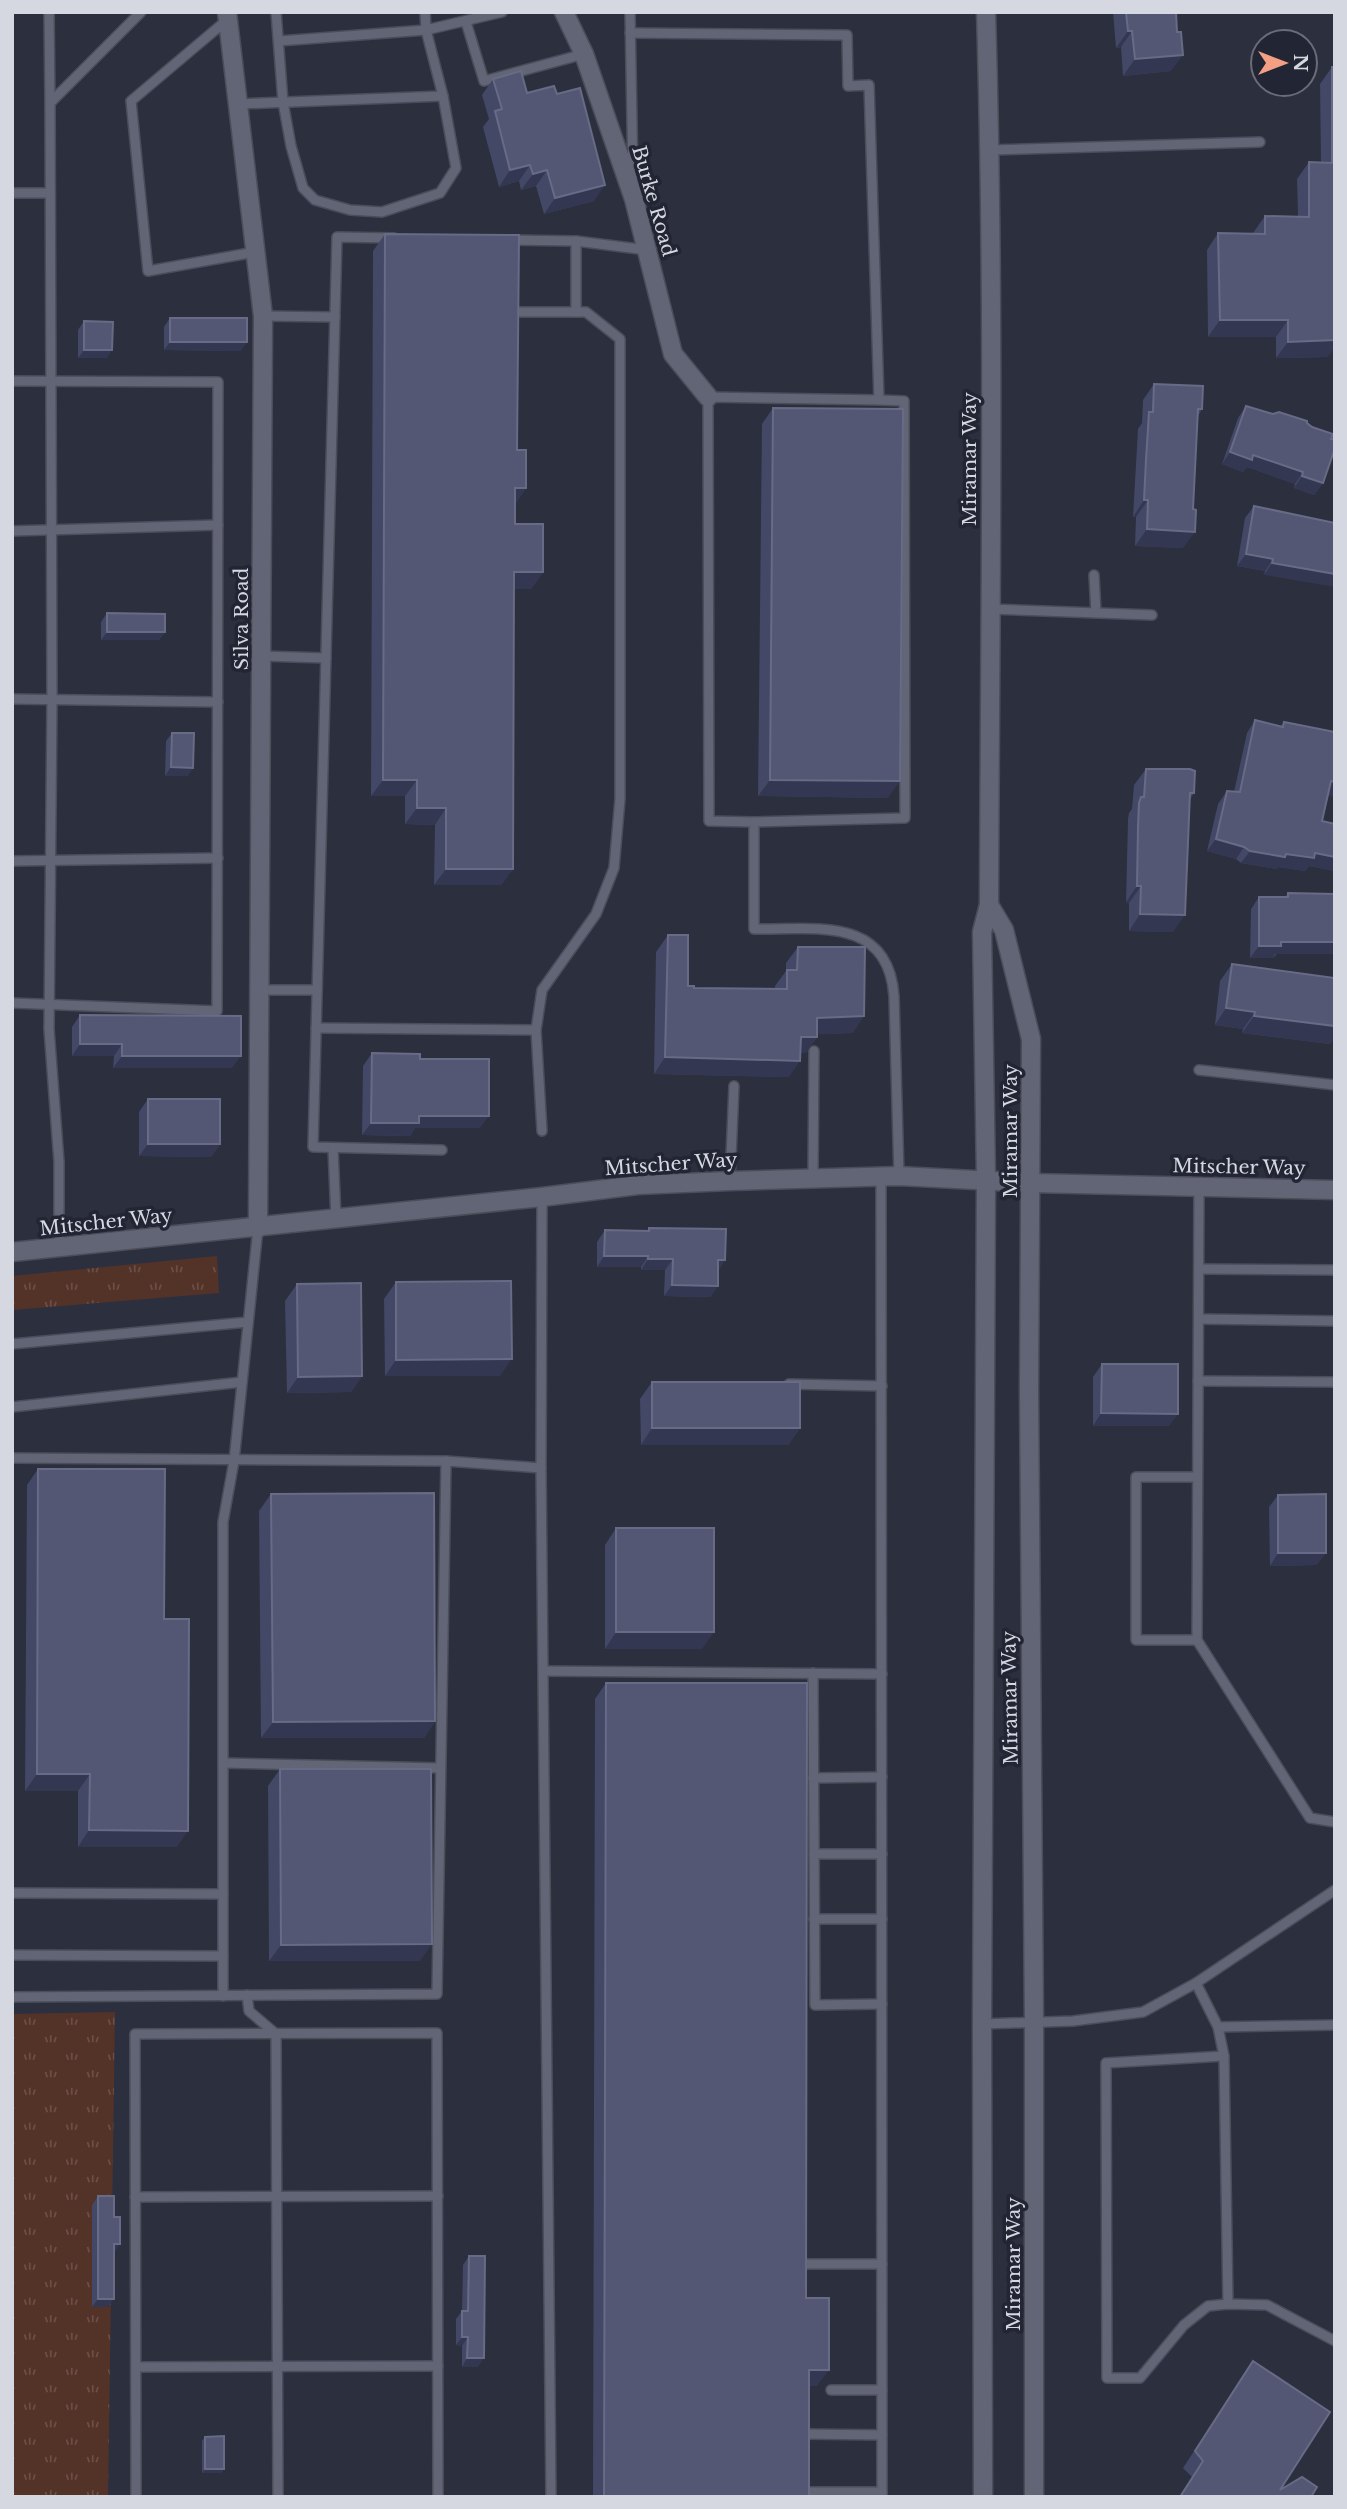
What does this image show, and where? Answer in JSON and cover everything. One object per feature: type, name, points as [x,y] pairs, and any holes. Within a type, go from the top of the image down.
[{"type":"street","name":"Burke Road","points":[[564,12],[584,54],[634,200],[673,354],[708,397]]},
{"type":"street","name":"Miramar Way","points":[[983,2497],[986,1179],[982,932],[989,905],[990,609],[990,150],[986,12]]},
{"type":"street","name":"Silva Road","points":[[228,15],[263,316],[258,1228]]},
{"type":"street","name":"Miramar Way","points":[[989,905],[1004,930],[1031,1039],[1029,1404],[1034,2024],[1034,2497]]},
{"type":"street","name":"Mitscher Way","points":[[12,1252],[258,1228],[638,1185],[890,1176],[1031,1183],[1335,1190]]},
{"type":"lane","points":[[49,12],[52,699],[49,1029],[59,1162],[59,1247]]},
{"type":"lane","points":[[50,103],[141,12]]},
{"type":"lane","points":[[276,12],[283,102],[303,188],[315,200],[350,210],[382,212],[440,193],[456,168],[443,96],[426,30],[425,12]]},
{"type":"lane","points":[[279,41],[426,30],[502,12]]},
{"type":"lane","points":[[630,12],[634,200]]},
{"type":"lane","points":[[228,15],[131,102],[148,271],[255,252]]},
{"type":"lane","points":[[466,22],[484,81],[584,54]]},
{"type":"lane","points":[[630,33],[847,35],[848,86],[869,85],[879,400]]},
{"type":"lane","points":[[238,104],[443,96]]},
{"type":"lane","points":[[990,150],[1260,142]]},
{"type":"lane","points":[[12,193],[50,193]]},
{"type":"lane","points":[[404,238],[337,237],[313,1147],[442,1150]]},
{"type":"lane","points":[[496,240],[576,241],[647,250]]},
{"type":"lane","points":[[576,241],[576,312]]},
{"type":"lane","points":[[521,312],[586,312],[620,340],[620,799],[614,868],[596,914],[542,990],[536,1030],[542,1131]]},
{"type":"lane","points":[[263,316],[335,317]]},
{"type":"lane","points":[[12,381],[218,382],[217,1011],[12,1003]]},
{"type":"lane","points":[[708,397],[879,400],[904,401],[905,818],[709,821],[708,397]]},
{"type":"lane","points":[[12,531],[218,525]]},
{"type":"lane","points":[[1094,575],[1096,612]]},
{"type":"lane","points":[[990,609],[1152,615]]},
{"type":"lane","points":[[262,656],[326,658]]},
{"type":"lane","points":[[12,699],[218,702]]},
{"type":"lane","points":[[754,822],[754,929],[843,931],[860,936],[886,961],[893,978],[894,996],[882,1386],[882,2494],[805,2492]]},
{"type":"lane","points":[[12,861],[218,858]]},
{"type":"lane","points":[[261,990],[317,990]]},
{"type":"lane","points":[[316,1028],[536,1030]]},
{"type":"lane","points":[[813,1178],[814,1051]]},
{"type":"lane","points":[[1199,1070],[1335,1085]]},
{"type":"lane","points":[[730,1181],[734,1086]]},
{"type":"lane","points":[[333,1148],[336,1219]]},
{"type":"lane","points":[[1199,1188],[1197,1640],[1310,1818],[1335,1822]]},
{"type":"lane","points":[[542,1197],[541,1468],[551,2497]]},
{"type":"lane","points":[[223,1996],[223,1522],[234,1461],[258,1228]]},
{"type":"lane","points":[[1199,1269],[1335,1270]]},
{"type":"lane","points":[[1199,1319],[1335,1321]]},
{"type":"lane","points":[[12,1344],[248,1322]]},
{"type":"lane","points":[[1198,1381],[1335,1382]]},
{"type":"lane","points":[[12,1407],[242,1382]]},
{"type":"lane","points":[[772,1384],[882,1386]]},
{"type":"lane","points":[[12,1458],[446,1461],[541,1468]]},
{"type":"lane","points":[[12,1997],[437,1994],[446,1461]]},
{"type":"lane","points":[[1197,1476],[1136,1476],[1136,1640],[1197,1640]]},
{"type":"lane","points":[[543,1671],[882,1674]]},
{"type":"lane","points":[[813,1673],[815,2005],[882,2004]]},
{"type":"lane","points":[[223,1763],[440,1768]]},
{"type":"lane","points":[[813,1778],[882,1777]]},
{"type":"lane","points":[[814,1854],[882,1854]]},
{"type":"lane","points":[[982,2024],[1034,2024],[1143,2012],[1196,1983],[1335,1890]]},
{"type":"lane","points":[[12,1893],[223,1894]]},
{"type":"lane","points":[[814,1919],[882,1919]]},
{"type":"lane","points":[[12,1955],[223,1956]]},
{"type":"lane","points":[[1196,1983],[1218,2027],[1224,2056],[1228,2304]]},
{"type":"lane","points":[[247,1996],[249,2011],[276,2034],[278,2497]]},
{"type":"lane","points":[[1218,2027],[1335,2025]]},
{"type":"lane","points":[[136,2497],[135,2035],[437,2033],[438,2497]]},
{"type":"lane","points":[[1224,2056],[1106,2063],[1107,2378],[1140,2378],[1184,2325],[1208,2306],[1267,2305],[1335,2342]]},
{"type":"lane","points":[[135,2197],[438,2196]]},
{"type":"lane","points":[[804,2264],[882,2264]]},
{"type":"lane","points":[[136,2367],[438,2366]]},
{"type":"lane","points":[[831,2390],[881,2390]]},
{"type":"lane","points":[[806,2434],[881,2435]]},
{"type":"green space","points":[[217,1256],[219,1293],[12,1310],[12,1276]]},
{"type":"green space","points":[[115,2012],[108,2497],[12,2497],[12,2014]]},
{"type":"building","points":[[1126,12],[1176,12],[1177,32],[1181,32],[1183,55],[1135,59],[1132,31],[1128,31]]},
{"type":"building","points":[[1332,67],[1335,67],[1335,340],[1288,342],[1288,320],[1220,320],[1218,233],[1265,234],[1265,216],[1309,217],[1309,162],[1332,163]]},
{"type":"building","points":[[521,71],[527,93],[554,86],[557,94],[580,88],[605,185],[555,198],[547,170],[533,174],[530,165],[510,170],[495,111],[502,109],[493,79]]},
{"type":"building","points":[[385,234],[519,235],[517,450],[526,450],[526,488],[515,488],[515,524],[543,524],[543,572],[514,572],[513,869],[446,869],[446,808],[417,808],[417,780],[383,780]]},
{"type":"building","points":[[170,318],[247,318],[247,342],[170,342]]},
{"type":"building","points":[[84,321],[113,322],[112,350],[84,350]]},
{"type":"building","points":[[1154,384],[1203,386],[1202,409],[1198,409],[1193,509],[1196,510],[1195,532],[1147,529],[1148,500],[1144,500],[1149,412],[1153,412]]},
{"type":"building","points":[[1246,406],[1307,421],[1312,427],[1333,434],[1331,439],[1335,439],[1335,448],[1323,483],[1302,476],[1303,472],[1253,455],[1252,460],[1230,452]]},
{"type":"building","points":[[773,408],[903,409],[900,781],[770,780]]},
{"type":"building","points":[[1254,506],[1335,523],[1335,574],[1272,563],[1273,559],[1246,554]]},
{"type":"building","points":[[107,613],[165,614],[165,632],[107,632]]},
{"type":"building","points":[[1255,720],[1283,727],[1284,722],[1335,732],[1335,782],[1331,781],[1322,821],[1335,824],[1335,857],[1315,853],[1314,858],[1286,854],[1285,857],[1250,851],[1216,839],[1227,791],[1240,792]]},
{"type":"building","points":[[172,733],[194,733],[193,768],[171,767]]},
{"type":"building","points":[[1146,769],[1195,771],[1194,793],[1190,793],[1185,915],[1140,914],[1141,886],[1137,886],[1138,827],[1139,803],[1141,797],[1144,797]]},
{"type":"building","points":[[1288,893],[1335,894],[1335,942],[1281,942],[1281,946],[1259,946],[1259,897],[1288,897]]},
{"type":"building","points":[[668,935],[688,935],[688,986],[694,988],[787,989],[787,970],[797,970],[798,947],[865,947],[864,1016],[817,1018],[817,1037],[801,1037],[800,1061],[665,1057]]},
{"type":"building","points":[[1232,964],[1335,978],[1335,1026],[1254,1016],[1255,1012],[1226,1008]]},
{"type":"building","points":[[80,1015],[241,1016],[241,1056],[122,1056],[122,1044],[80,1044]]},
{"type":"building","points":[[372,1053],[420,1054],[420,1059],[489,1059],[489,1116],[419,1116],[419,1123],[371,1123]]},
{"type":"building","points":[[148,1099],[220,1099],[220,1144],[148,1144]]},
{"type":"building","points":[[649,1228],[726,1229],[725,1260],[718,1260],[718,1286],[672,1285],[673,1259],[604,1256],[605,1230],[649,1231]]},
{"type":"building","points":[[511,1281],[512,1359],[396,1360],[396,1282]]},
{"type":"building","points":[[361,1283],[362,1376],[298,1377],[297,1284]]},
{"type":"building","points":[[1102,1364],[1178,1364],[1178,1414],[1101,1413]]},
{"type":"building","points":[[652,1382],[800,1382],[800,1428],[652,1428]]},
{"type":"building","points":[[38,1469],[165,1469],[164,1619],[189,1619],[188,1831],[89,1830],[90,1774],[37,1774]]},
{"type":"building","points":[[434,1493],[435,1721],[273,1722],[271,1494]]},
{"type":"building","points":[[1326,1494],[1326,1553],[1278,1553],[1278,1495]]},
{"type":"building","points":[[616,1528],[714,1528],[714,1632],[616,1632]]},
{"type":"building","points":[[606,1683],[807,1683],[806,2298],[829,2298],[829,2370],[809,2370],[809,2497],[604,2497]]},
{"type":"building","points":[[280,1769],[431,1769],[432,1944],[281,1945]]},
{"type":"building","points":[[98,2196],[114,2196],[114,2217],[120,2217],[120,2244],[114,2244],[114,2299],[98,2299]]},
{"type":"building","points":[[469,2256],[485,2256],[484,2358],[467,2358],[468,2337],[462,2337],[462,2311],[468,2311]]},
{"type":"building","points":[[1253,2361],[1330,2412],[1280,2490],[1302,2477],[1317,2487],[1311,2497],[1180,2497],[1203,2461],[1195,2451]]},
{"type":"building","points":[[224,2436],[224,2469],[205,2469],[205,2437]]}]
